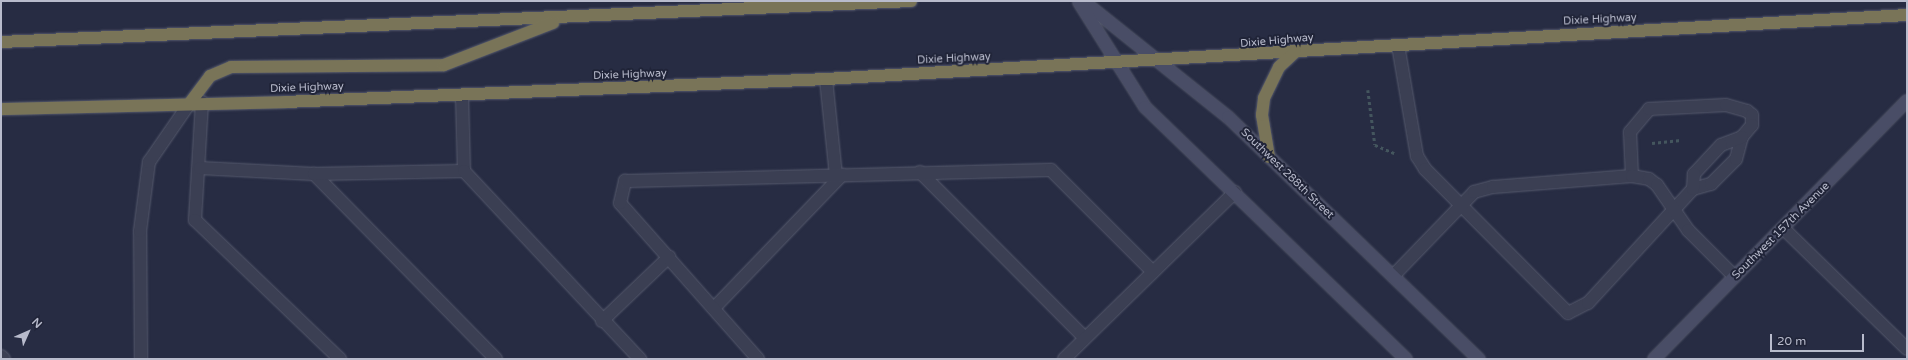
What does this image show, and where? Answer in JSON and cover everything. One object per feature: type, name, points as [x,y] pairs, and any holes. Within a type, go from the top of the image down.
[{"type":"highway","points":[[1,42],[564,19],[911,1]]},
{"type":"highway","name":"Dixie Highway","points":[[1,109],[462,95],[826,79],[1162,61],[1398,45],[1907,15]]},
{"type":"highway","points":[[189,104],[210,76],[232,67],[444,65],[564,19]]},
{"type":"highway","points":[[1269,157],[1262,115],[1264,98],[1279,67],[1295,52]]},
{"type":"main road","points":[[1079,1],[1145,107],[1235,192],[1406,359]]},
{"type":"main road","name":"Southwest 288th Street","points":[[1083,1],[1162,61],[1269,157],[1479,359]]},
{"type":"main road","name":"Southwest 157th Avenue","points":[[1654,359],[1907,101]]},
{"type":"lane","points":[[1398,45],[1417,156],[1460,205],[1568,313],[1588,303],[1693,189],[1710,184],[1736,158],[1742,137],[1753,120],[1752,114],[1738,107],[1650,109],[1636,120],[1630,132],[1632,176]]},
{"type":"lane","points":[[826,79],[839,175]]},
{"type":"lane","points":[[462,95],[464,171],[602,321],[640,359]]},
{"type":"lane","points":[[202,102],[200,168],[195,220],[340,359]]},
{"type":"lane","points":[[140,359],[140,231],[149,162],[189,104]]},
{"type":"lane","points":[[1693,189],[1694,174],[1721,145],[1742,137]]},
{"type":"lane","points":[[200,168],[314,174],[464,171]]},
{"type":"lane","points":[[758,359],[620,203],[625,181],[920,172],[1051,170],[1153,272]]},
{"type":"lane","points":[[920,172],[1085,338]]},
{"type":"lane","points":[[314,174],[496,359]]},
{"type":"lane","points":[[714,308],[839,175]]},
{"type":"lane","points":[[1393,276],[1474,192],[1493,186],[1632,176],[1649,179],[1674,209],[1688,230],[1734,277]]},
{"type":"lane","points":[[1064,359],[1235,192]]},
{"type":"lane","points":[[1783,228],[1907,349]]},
{"type":"lane","points":[[602,321],[669,257]]},
{"type":"lane","points":[[1,356],[4,359]]},
{"type":"path","points":[[1368,90],[1375,145],[1396,154]]},
{"type":"path","points":[[1645,144],[1681,140]]}]
